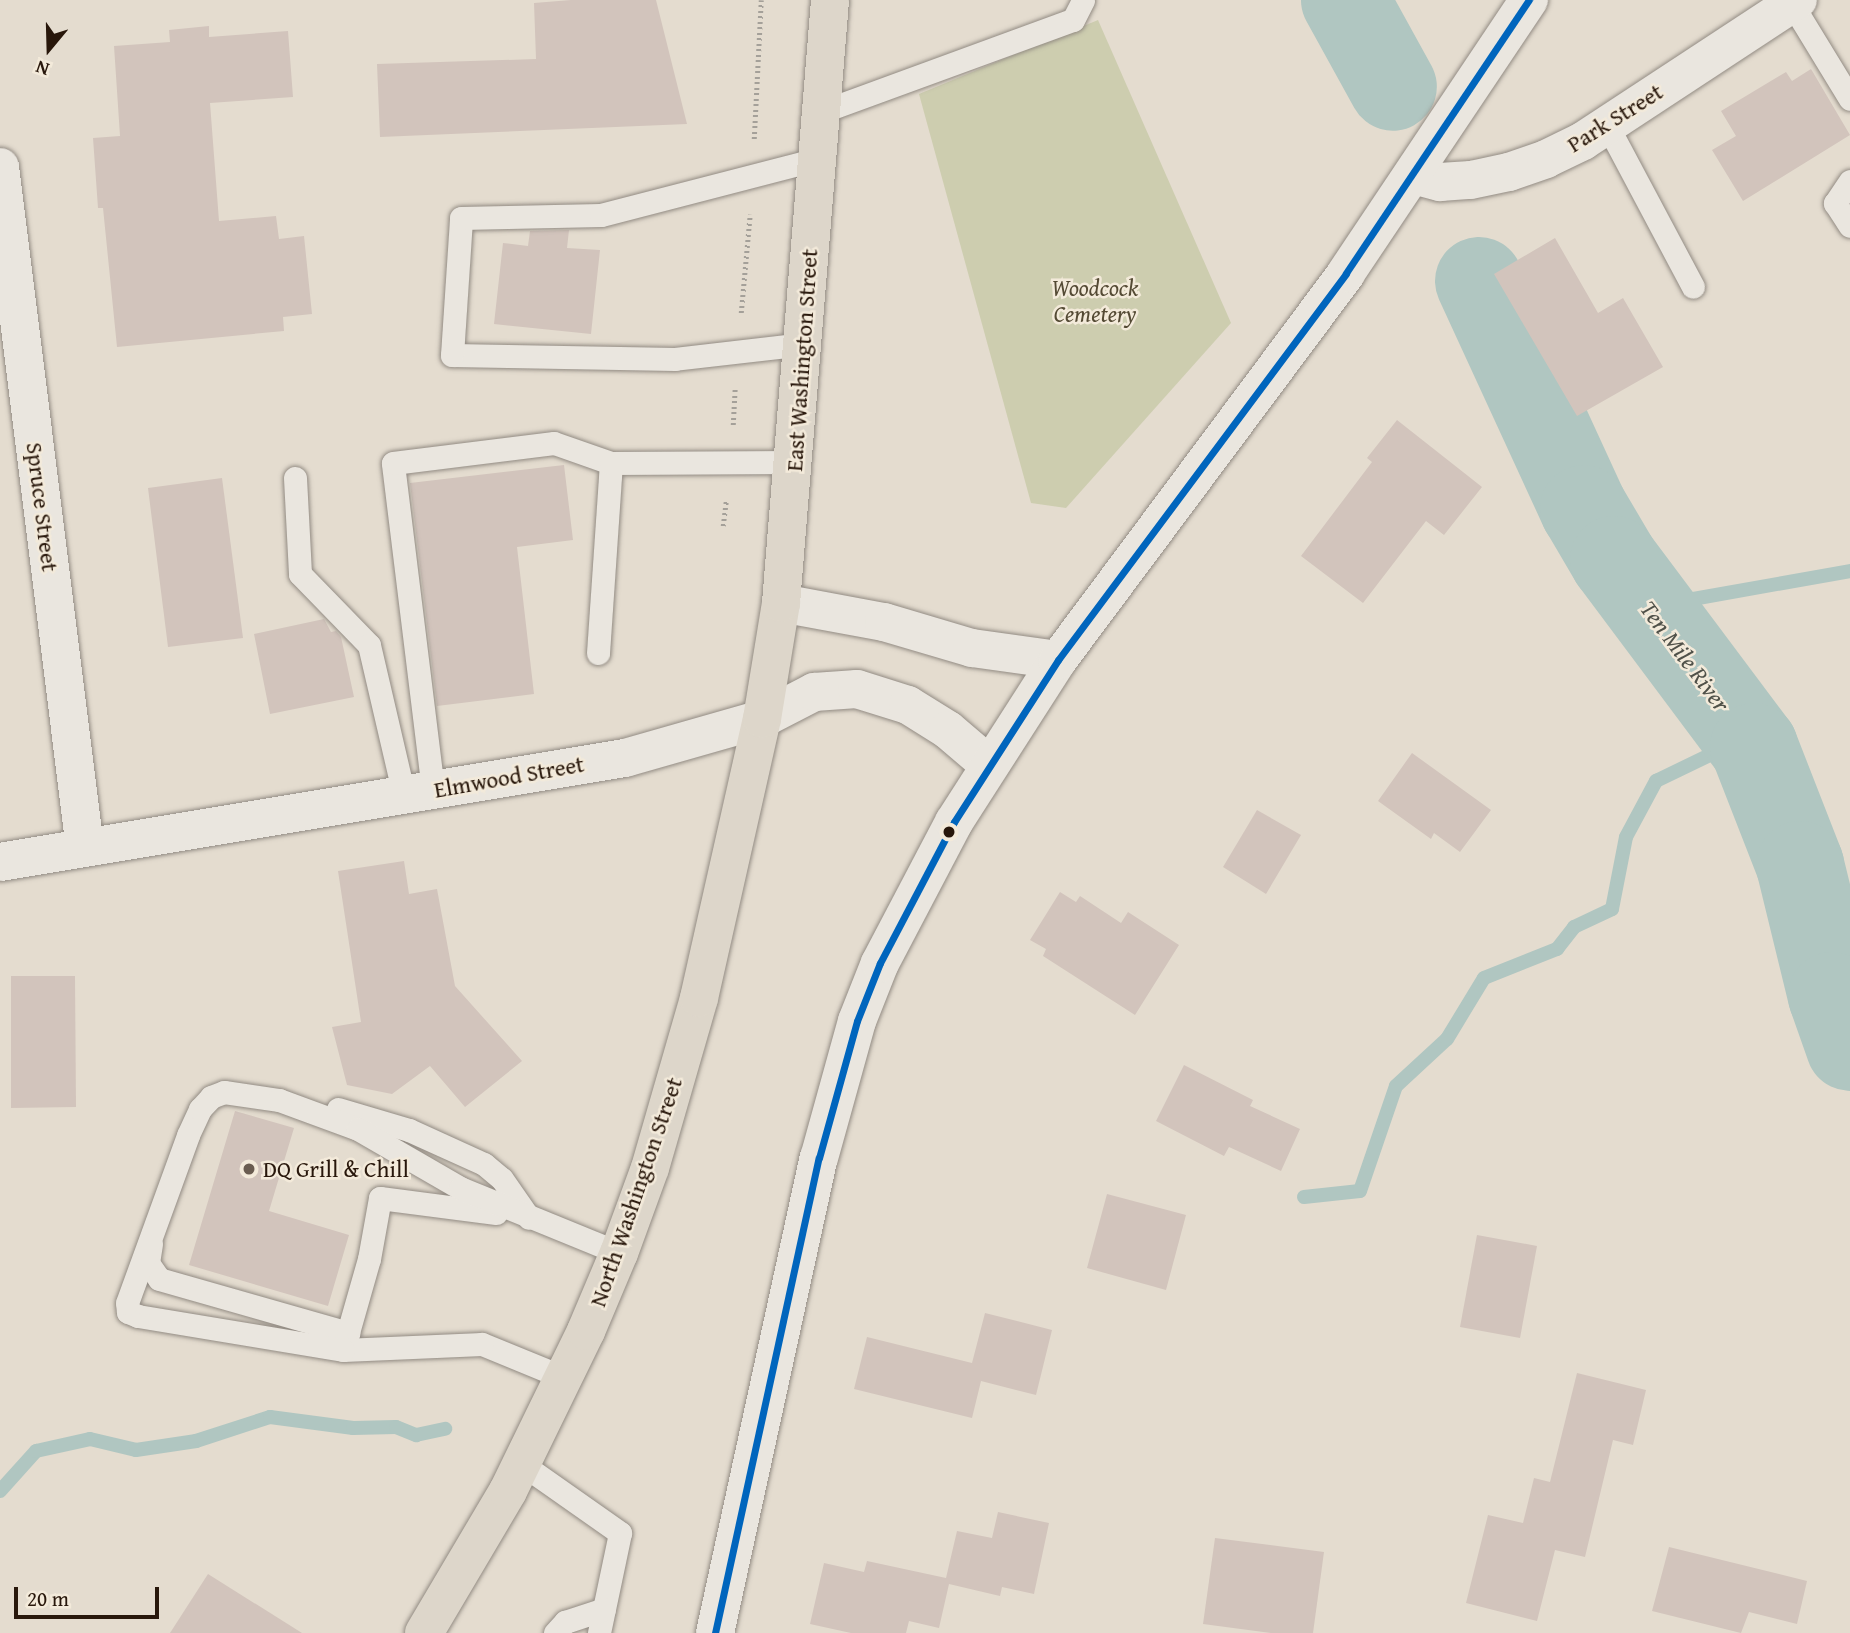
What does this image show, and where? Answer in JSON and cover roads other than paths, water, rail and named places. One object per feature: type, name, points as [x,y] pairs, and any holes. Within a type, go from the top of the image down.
[{"type":"main road","name":"East Washington Street","points":[[762,719],[781,603],[795,462],[830,0]]},
{"type":"main road","points":[[715,1633],[819,1158],[857,1021],[880,963],[918,889],[989,765],[1058,660],[1285,358],[1413,175],[1529,0]]},
{"type":"main road","name":"Park Street","points":[[1413,175],[1440,183],[1471,180],[1509,172],[1583,141],[1795,2]]},
{"type":"main road","name":"Spruce Street","points":[[0,167],[85,848]]},
{"type":"main road","points":[[781,603],[884,622],[972,648],[1058,660]]},
{"type":"main road","name":"Elmwood Street","points":[[0,862],[625,758],[762,719],[814,692],[857,689],[908,705],[948,730],[989,765]]},
{"type":"main road","name":"North Washington Street","points":[[424,1633],[522,1464],[565,1378],[619,1253],[653,1156],[699,998],[762,719]]},
{"type":"lane","points":[[821,112],[1073,20],[1083,0]]},
{"type":"lane","points":[[1795,2],[1850,99]]},
{"type":"lane","points":[[1607,125],[1693,287]]},
{"type":"lane","points":[[804,344],[675,359],[452,355],[461,218],[601,215],[818,159]]},
{"type":"lane","points":[[1850,181],[1835,203],[1850,226]]},
{"type":"lane","points":[[419,792],[393,463],[554,443],[611,463],[795,462]]},
{"type":"lane","points":[[598,653],[611,463]]},
{"type":"lane","points":[[295,478],[300,574],[369,645],[419,792]]},
{"type":"lane","points":[[529,1218],[502,1179],[484,1164],[378,1119],[346,1110],[224,1092],[211,1097],[200,1109],[155,1224],[127,1303],[128,1312],[138,1316],[345,1341],[482,1344],[565,1378]]},
{"type":"lane","points":[[279,1100],[358,1129],[460,1188],[619,1253]]},
{"type":"lane","points":[[345,1341],[369,1259],[380,1198],[529,1218]]},
{"type":"lane","points":[[155,1224],[148,1263],[159,1279],[345,1341]]},
{"type":"lane","points":[[522,1464],[620,1533],[599,1633]]},
{"type":"lane","points":[[555,1633],[565,1622],[604,1609]]},
{"type":"waterway","name":"Ten Mile River","points":[[1345,0],[1393,87]]},
{"type":"waterway","name":"Ten Mile River","points":[[1479,281],[1584,509],[1614,560],[1754,747],[1800,865],[1832,996],[1850,1047]]},
{"type":"waterway","points":[[1648,607],[1850,571]]},
{"type":"waterway","points":[[1304,1197],[1360,1191],[1396,1086],[1447,1039],[1484,978],[1557,949],[1574,927],[1612,909],[1626,837],[1656,781],[1747,737]]},
{"type":"waterway","points":[[0,1491],[36,1451],[90,1439],[136,1450],[196,1441],[270,1417],[353,1428],[396,1427],[416,1435],[445,1429]]},
{"type":"place","name":"DQ Grill & Chill","points":[[249,1169]]},
{"type":"park label","name":"Woodcock Cemetery","points":[[1095,301]]}]
